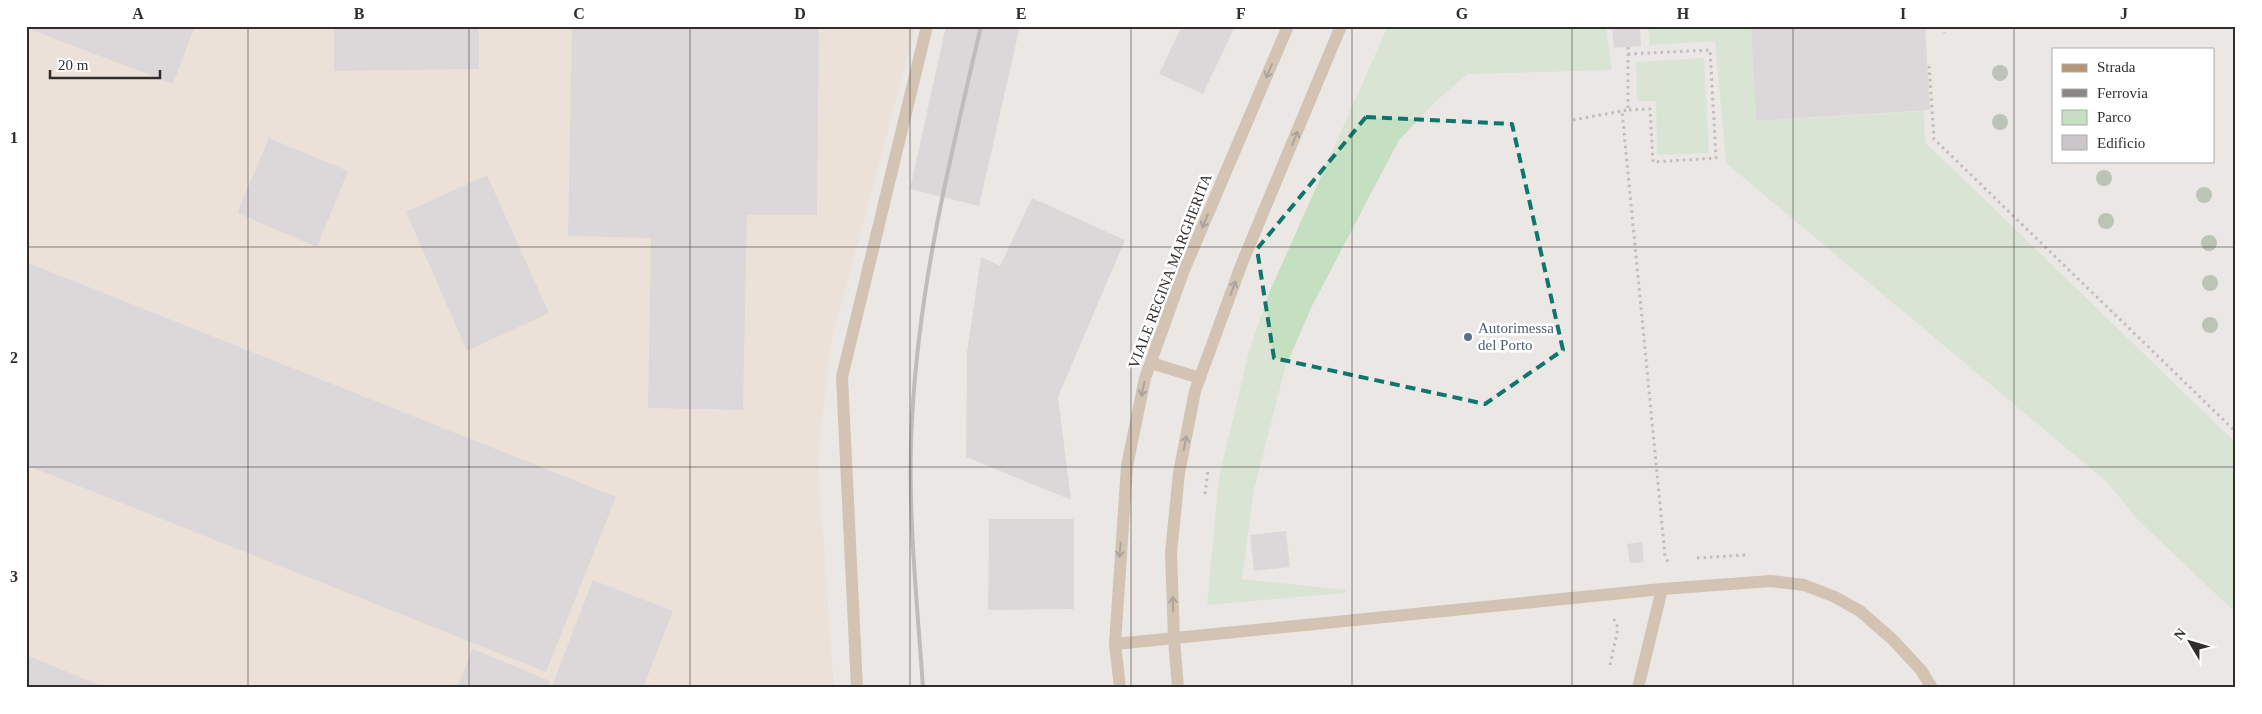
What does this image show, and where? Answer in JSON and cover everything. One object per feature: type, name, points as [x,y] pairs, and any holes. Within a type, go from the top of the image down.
[{"type":"street","points":[[857,688],[842,377],[926,26]]},
{"type":"street","name":"VIALE REGINA MARGHERITA","points":[[1120,688],[1115,644],[1127,466],[1146,378],[1184,270],[1288,26]]},
{"type":"street","points":[[1178,688],[1171,553],[1179,473],[1195,391],[1242,263],[1341,26]]},
{"type":"street","points":[[1151,363],[1200,378]]},
{"type":"street","points":[[1115,644],[1662,589],[1771,581],[1804,585],[1835,597],[1860,612],[1892,639],[1921,670],[1932,688]]},
{"type":"street","points":[[1638,688],[1662,589]]},
{"type":"path","points":[[1943,26],[1944,34]]},
{"type":"path","points":[[1628,47],[1628,110]]},
{"type":"path","points":[[1573,120],[1628,110],[1650,109],[1653,162],[1716,158],[1710,50],[1628,54]]},
{"type":"path","points":[[1929,66],[1934,138],[2236,432]]},
{"type":"path","points":[[1622,111],[1665,556],[1668,562]]},
{"type":"path","points":[[1205,498],[1208,468]]},
{"type":"path","points":[[1607,613],[1614,619],[1618,628],[1610,665]]},
{"type":"highlighted area","points":[[1366,117],[1512,124],[1563,350],[1485,404],[1274,358],[1257,249]]},
{"type":"shaded area","points":[[26,26],[916,26],[831,343],[818,460],[834,688],[26,688]]},
{"type":"green space","points":[[1388,26],[1606,26],[1612,70],[1468,74],[1439,98],[1399,140],[1312,306],[1285,368],[1254,490],[1242,579],[1347,590],[1344,593],[1207,605],[1219,477],[1249,351],[1269,293]]},
{"type":"green space","points":[[1648,26],[1751,26],[1756,121],[1924,111],[1925,142],[2236,443],[2236,613],[2138,520],[2107,482],[1726,163],[1715,41],[1650,45]]},
{"type":"green space","points":[[1704,58],[1709,153],[1657,155],[1656,101],[1637,101],[1636,62]]},
{"type":"building","points":[[33,26],[195,26],[173,84],[32,30]]},
{"type":"building","points":[[334,26],[479,26],[479,69],[334,71]]},
{"type":"building","points":[[572,26],[819,26],[817,215],[747,215],[743,410],[648,408],[651,238],[568,236]]},
{"type":"building","points":[[946,26],[1020,26],[979,206],[910,189]]},
{"type":"building","points":[[1182,26],[1235,26],[1203,94],[1159,74]]},
{"type":"building","points":[[1612,26],[1640,26],[1641,46],[1614,48]]},
{"type":"building","points":[[1751,26],[1925,26],[1930,110],[1756,121]]},
{"type":"building","points":[[269,138],[348,171],[317,247],[237,213]]},
{"type":"building","points":[[487,175],[549,313],[467,351],[406,212]]},
{"type":"building","points":[[1032,198],[1125,240],[1058,397],[1071,500],[966,457],[967,353],[981,257],[1000,266]]},
{"type":"building","points":[[26,262],[616,497],[546,672],[26,465]]},
{"type":"building","points":[[989,519],[1074,519],[1074,609],[988,610]]},
{"type":"building","points":[[1286,531],[1290,567],[1254,571],[1250,535]]},
{"type":"building","points":[[1642,542],[1644,562],[1630,563],[1627,544]]},
{"type":"building","points":[[593,580],[673,611],[643,688],[551,688]]},
{"type":"building","points":[[473,649],[550,681],[548,688],[457,688]]},
{"type":"building","points":[[26,655],[107,688],[26,688]]},
{"type":"railway","points":[[923,688],[913,554],[911,487],[912,420],[916,369],[921,319],[947,173],[981,26]]},
{"type":"place","name":"Autorimessa del Porto","points":[[1468,337]]}]
